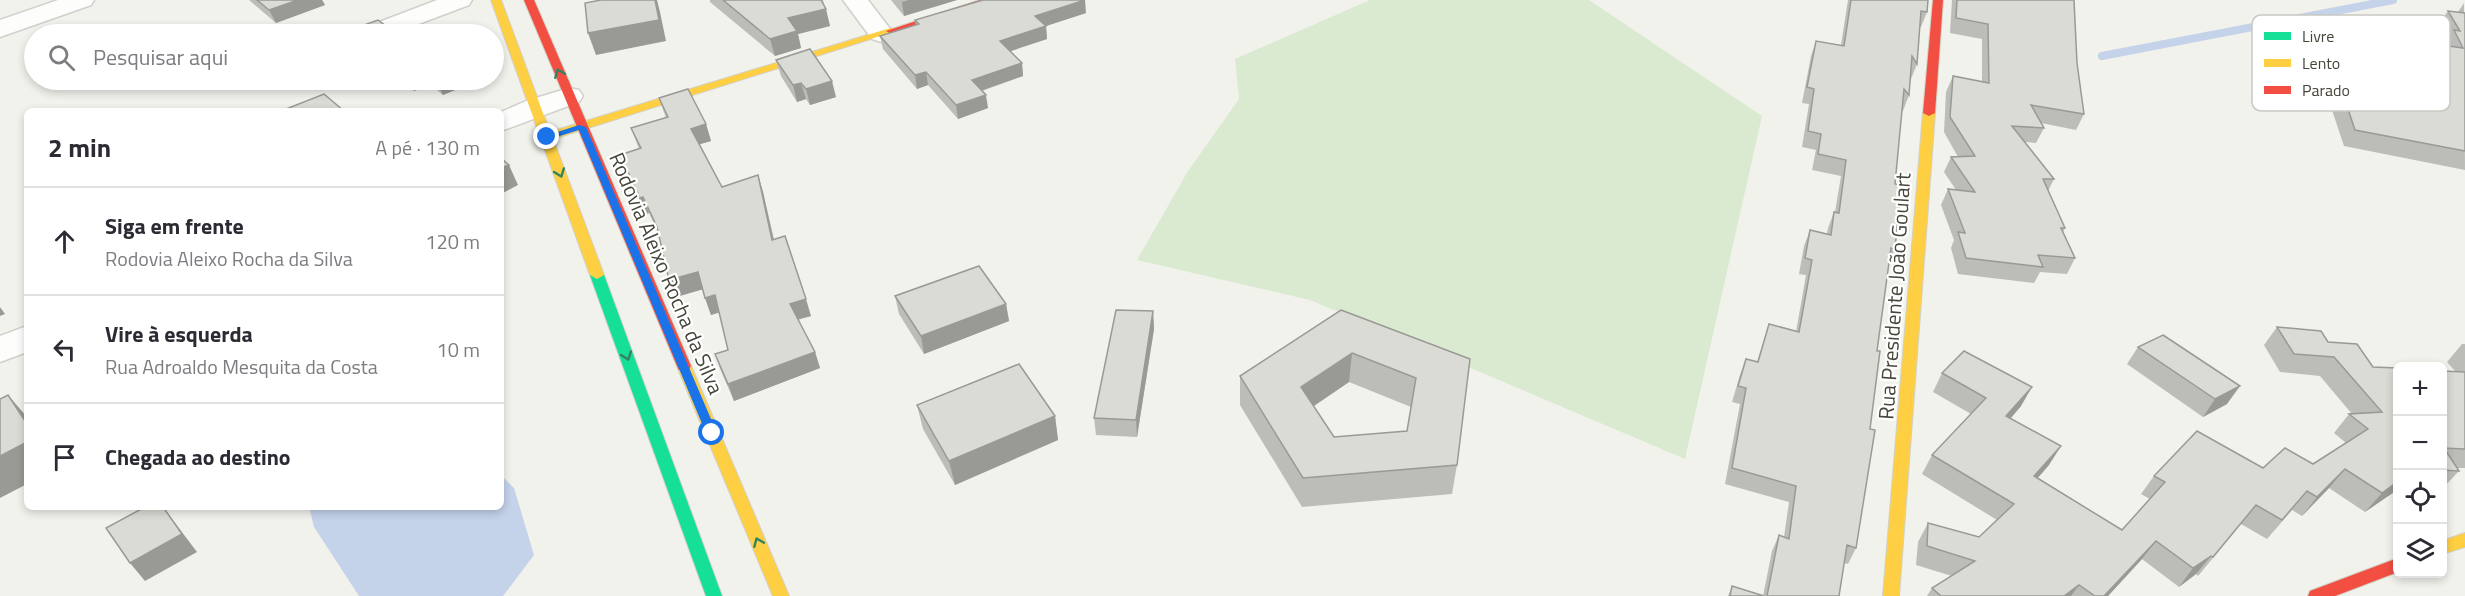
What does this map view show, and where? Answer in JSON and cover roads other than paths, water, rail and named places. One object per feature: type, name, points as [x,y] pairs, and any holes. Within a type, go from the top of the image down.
[{"type":"main road","points":[[496,0],[714,596]]},
{"type":"main road","name":"Rodovia Aleixo Rocha da Silva","points":[[529,0],[778,595]]},
{"type":"main road","points":[[547,137],[991,0]]},
{"type":"main road","name":"Rua Presidente João Goulart","points":[[1891,596],[1938,0]]},
{"type":"main road","points":[[2447,546],[2465,540]]},
{"type":"main road","points":[[2316,596],[2393,567]]},
{"type":"street","points":[[0,28],[82,0]]},
{"type":"street","points":[[396,24],[460,0]]},
{"type":"street","points":[[855,0],[881,34]]},
{"type":"street","points":[[504,122],[536,107],[569,96]]},
{"type":"street","points":[[0,350],[24,339]]},
{"type":"water","points":[[504,478],[514,488],[534,555],[503,596],[359,596],[314,527],[310,510],[504,510]]},
{"type":"waterway","points":[[2315,15],[2393,0]]},
{"type":"waterway","points":[[2102,56],[2252,27]]}]
